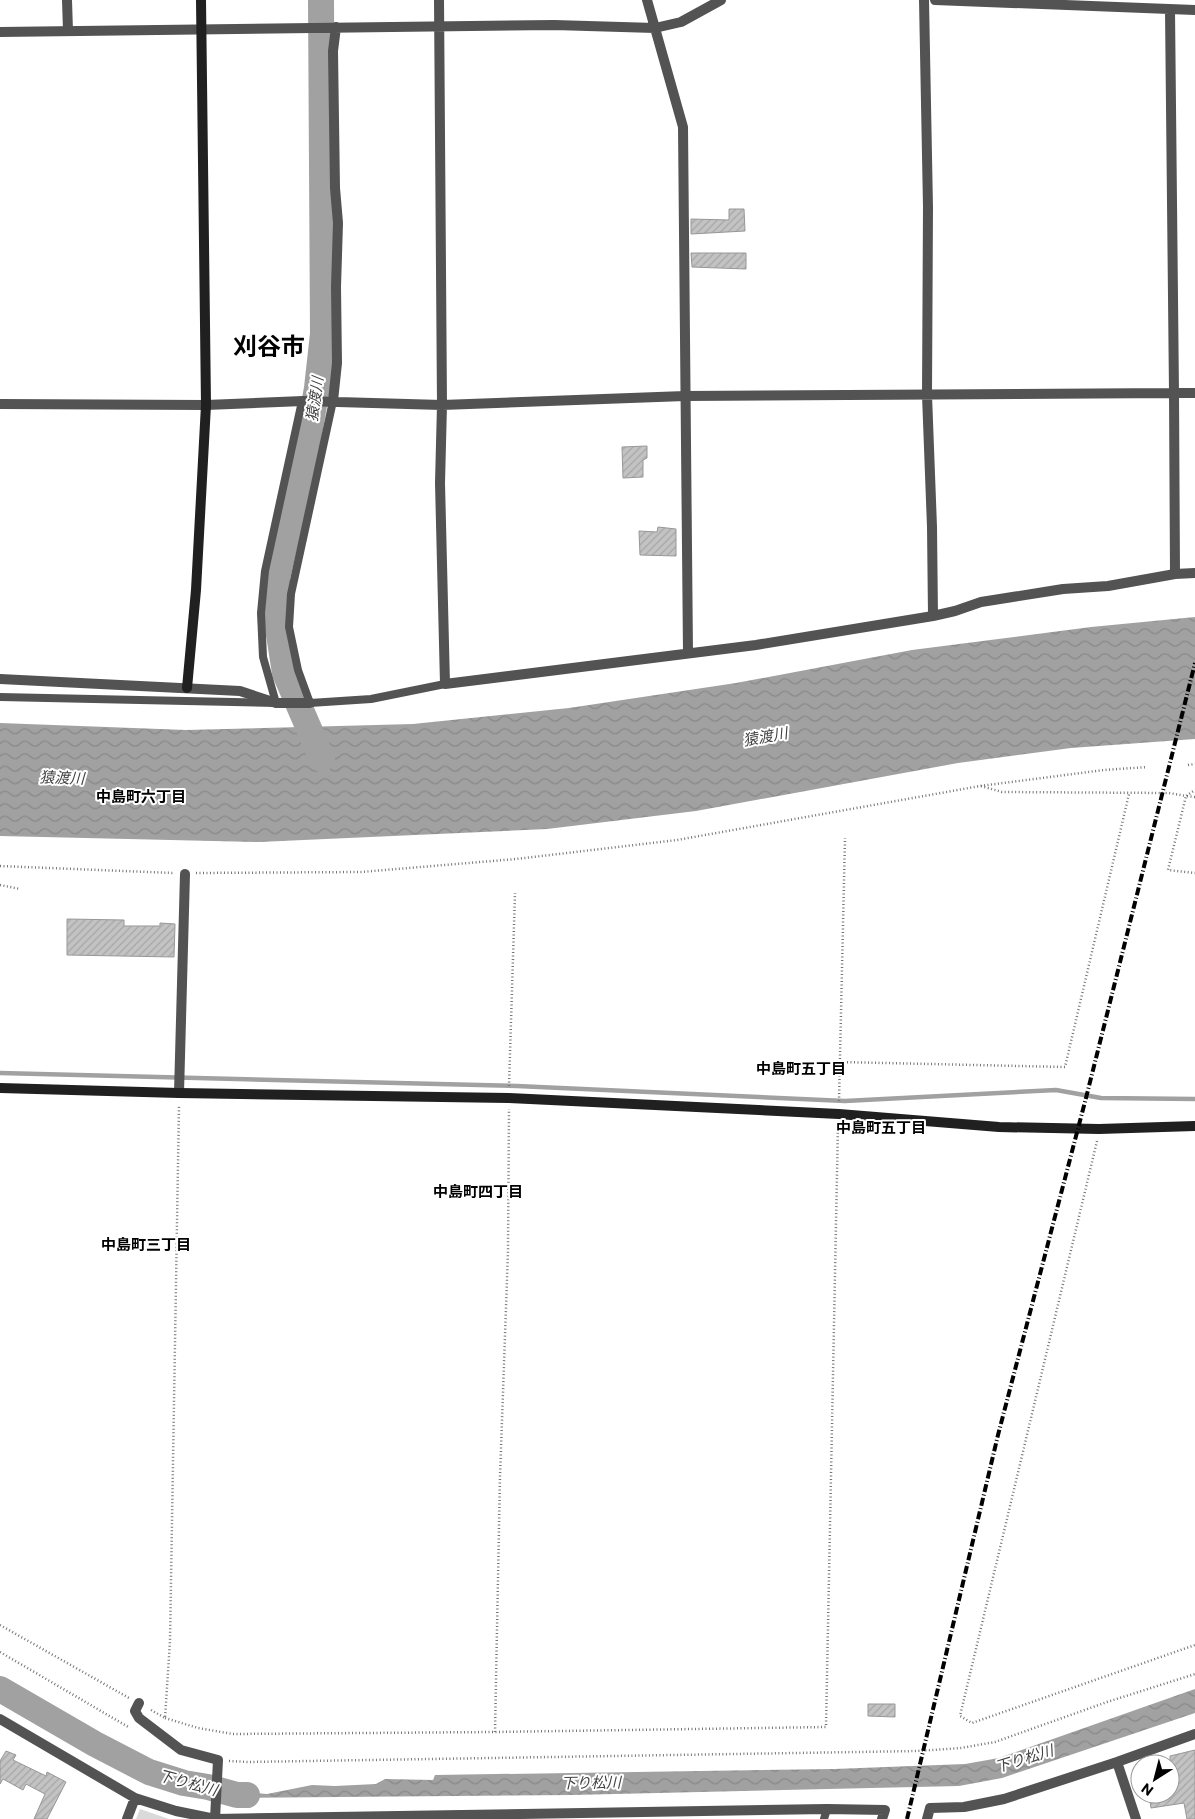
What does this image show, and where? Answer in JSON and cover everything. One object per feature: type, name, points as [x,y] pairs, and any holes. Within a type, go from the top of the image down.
[{"type":"street","points":[[68,0],[68,31]]},
{"type":"street","points":[[187,688],[196,590],[206,404],[201,0]]},
{"type":"street","points":[[439,0],[442,405],[440,483],[445,684],[756,645],[933,616],[981,602],[1064,588],[1108,586],[1195,572]]},
{"type":"street","points":[[647,0],[683,127],[688,653]]},
{"type":"street","points":[[0,32],[568,25],[655,28],[681,22],[721,0]]},
{"type":"street","points":[[924,0],[928,207],[927,395],[933,616]]},
{"type":"street","points":[[935,0],[1090,3],[1170,10],[1195,10]]},
{"type":"street","points":[[1170,10],[1175,574]]},
{"type":"street","points":[[333,401],[337,363],[336,288],[338,223],[335,188],[333,51],[336,27]]},
{"type":"street","points":[[0,404],[206,404],[333,401],[442,405],[685,396],[1195,393]]},
{"type":"street","points":[[0,679],[240,691],[276,703],[310,703]]},
{"type":"street","points":[[179,1090],[185,874]]},
{"type":"street","points":[[0,1088],[179,1090],[509,1098],[839,1114],[999,1127],[1100,1129],[1195,1126]]},
{"type":"street","points":[[139,1703],[135,1711],[139,1718],[181,1750],[218,1760],[215,1816]]},
{"type":"street","points":[[0,1719],[136,1798],[176,1810],[215,1816],[497,1817],[825,1814],[885,1810],[882,1819]]},
{"type":"street","points":[[927,1819],[930,1808],[964,1807],[1004,1799],[1195,1734]]},
{"type":"street","points":[[1117,1762],[1136,1819]]},
{"type":"street","points":[[127,1819],[136,1798]]},
{"type":"lane","points":[[0,697],[276,703],[263,657],[262,613],[265,571],[302,401]]},
{"type":"lane","points":[[333,401],[291,594],[289,627],[298,670],[310,703],[371,699],[445,684]]},
{"type":"path","points":[[1188,765],[1195,764]]},
{"type":"path","points":[[0,866],[185,874],[361,872],[516,860],[677,840],[980,786],[1104,770],[1147,767]]},
{"type":"path","points":[[980,786],[1002,792],[1169,793],[1195,797]]},
{"type":"path","points":[[1195,790],[1186,796],[1168,870],[1195,874]]},
{"type":"path","points":[[840,1062],[1065,1067],[1129,794]]},
{"type":"path","points":[[839,1091],[845,838]]},
{"type":"path","points":[[0,884],[20,889]]},
{"type":"path","points":[[509,1076],[515,893]]},
{"type":"path","points":[[165,1718],[170,1641],[179,1090]]},
{"type":"path","points":[[495,1732],[500,1477],[508,1251],[509,1098]]},
{"type":"path","points":[[0,1625],[165,1718],[198,1728],[233,1734],[826,1727],[839,1114]]},
{"type":"path","points":[[1100,1129],[960,1716],[972,1723],[1195,1645]]},
{"type":"path","points":[[0,1652],[136,1731]]},
{"type":"path","points":[[218,1760],[248,1762],[917,1751],[961,1748],[995,1742],[1107,1702],[1195,1674]]},
{"type":"shaded area","points":[[140,1809],[169,1819],[136,1819]]},
{"type":"water","points":[[1195,617],[1195,739],[1071,748],[958,763],[696,811],[547,829],[259,842],[0,836],[0,723],[186,730],[413,724],[569,708],[736,683],[912,650],[1091,627]]},
{"type":"water","points":[[1195,1689],[1195,1713],[1002,1778],[959,1786],[572,1795],[220,1798],[221,1782],[239,1792],[267,1794],[312,1785],[376,1784],[385,1779],[433,1780],[435,1775],[834,1769],[965,1764],[999,1758]]},
{"type":"building","points":[[729,209],[744,209],[745,231],[691,234],[691,219],[729,220]]},
{"type":"building","points":[[691,253],[746,253],[746,269],[692,267]]},
{"type":"building","points":[[647,446],[647,458],[643,460],[643,477],[623,478],[622,447]]},
{"type":"building","points":[[658,527],[676,529],[676,556],[640,555],[639,531],[657,532]]},
{"type":"building","points":[[67,919],[124,920],[124,926],[160,926],[160,923],[175,924],[174,957],[67,955]]},
{"type":"building","points":[[868,1704],[895,1704],[895,1717],[868,1716]]},
{"type":"building","points":[[1195,1750],[1195,1819],[1187,1819],[1184,1803],[1180,1804],[1180,1754],[1178,1754]]},
{"type":"building","points":[[6,1751],[16,1755],[13,1760],[46,1776],[47,1772],[66,1782],[47,1819],[34,1819],[45,1794],[26,1784],[23,1790],[3,1779],[0,1784],[0,1761]]},
{"type":"building","points":[[1150,1804],[1177,1804],[1151,1808]]},
{"type":"waterway","name":"猿渡川","points":[[321,0],[323,334],[317,388],[303,468],[277,578],[278,628],[285,673],[322,759]]},
{"type":"waterway","points":[[0,1073],[517,1086],[845,1101],[1056,1090],[1101,1098],[1195,1099]]},
{"type":"waterway","name":"下り松川","points":[[0,1689],[95,1744],[149,1772],[184,1783],[237,1795],[247,1795]]},
{"type":"railway","points":[[907,1819],[998,1435],[1087,1094],[1195,663]]},
{"type":"district","name":"刈谷市","points":[[269,345]]},
{"type":"district","name":"中島町六丁目","points":[[141,796]]},
{"type":"district","name":"中島町五丁目","points":[[801,1068]]},
{"type":"district","name":"中島町五丁目","points":[[881,1127]]},
{"type":"district","name":"中島町四丁目","points":[[478,1191]]},
{"type":"district","name":"中島町三丁目","points":[[146,1244]]}]
